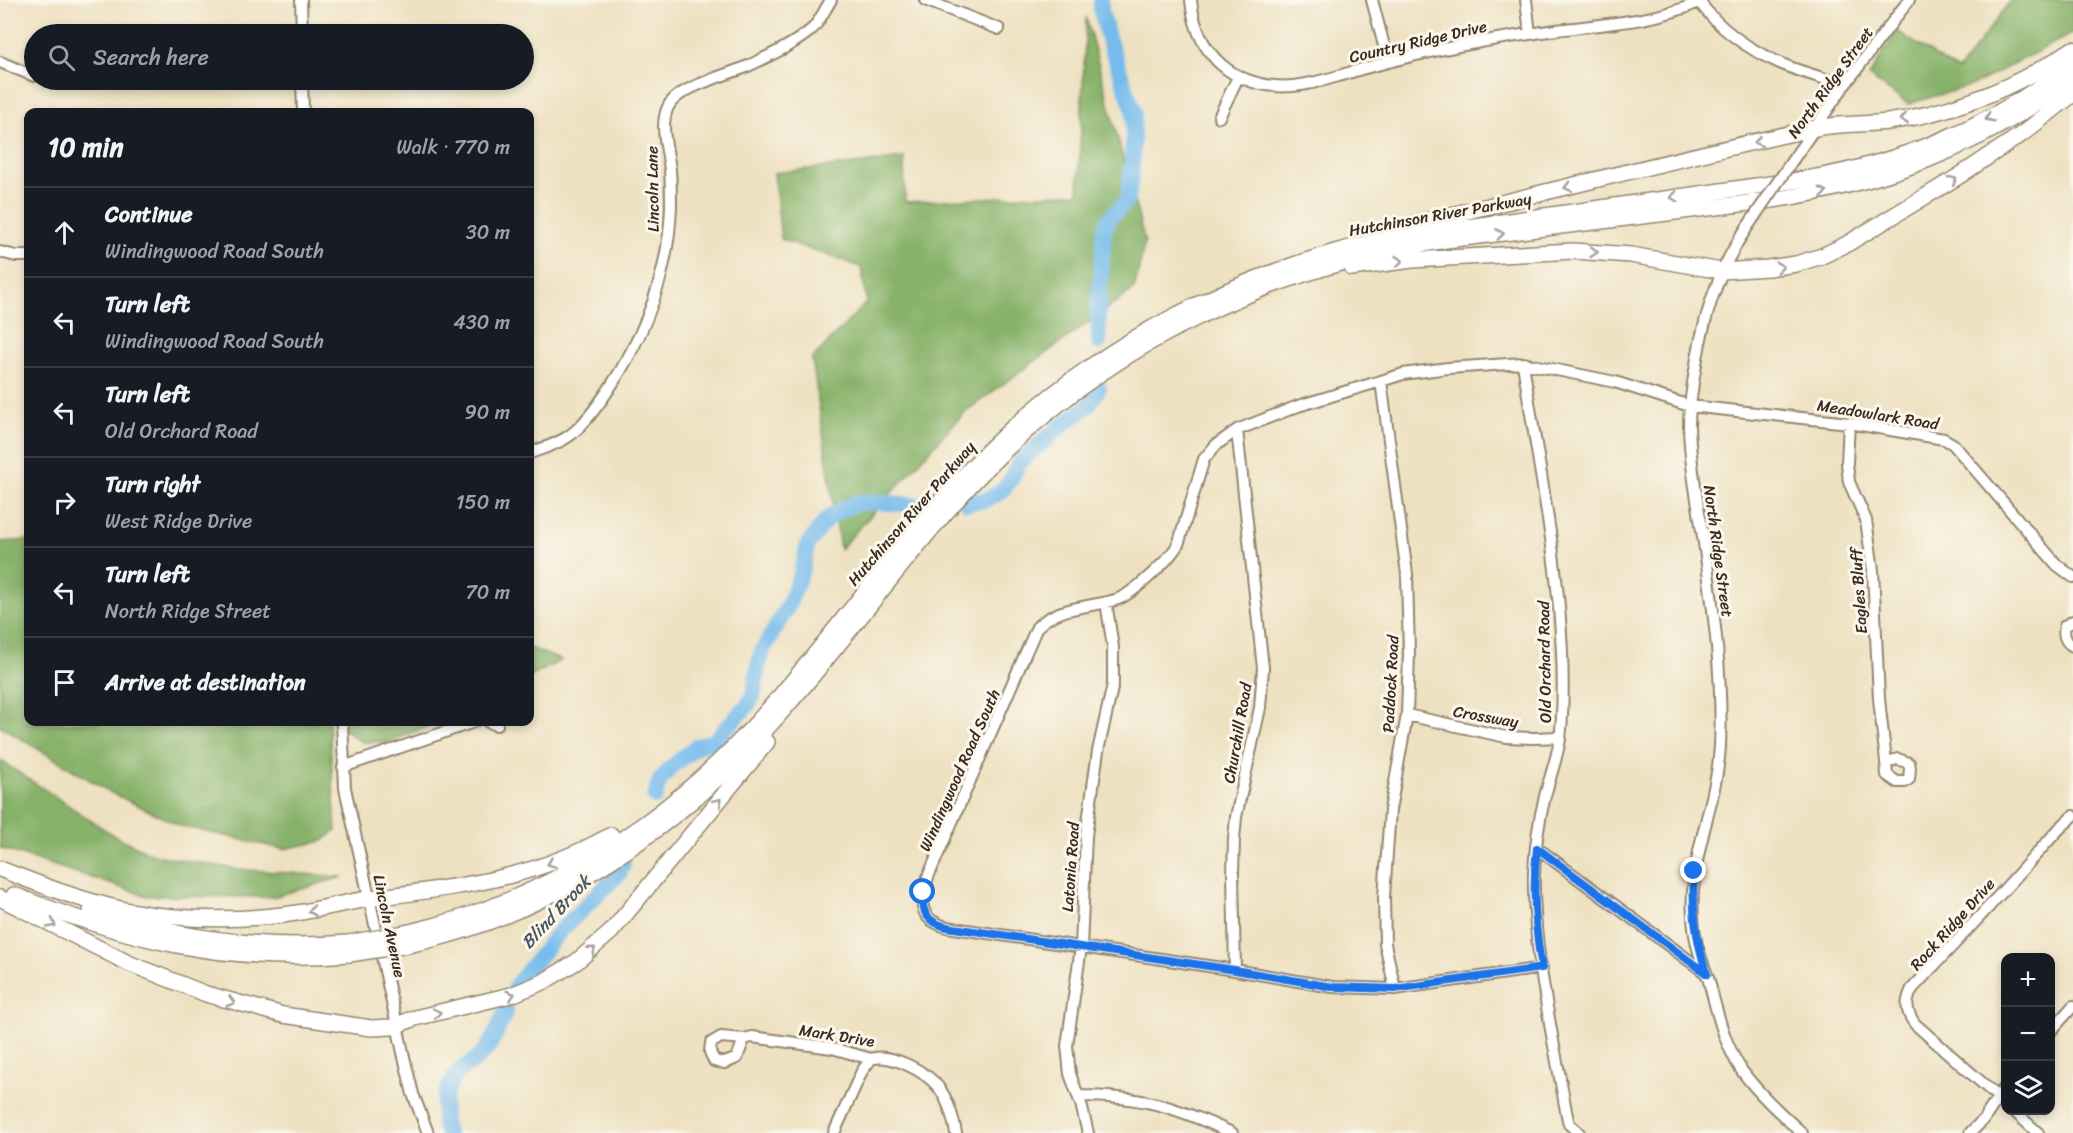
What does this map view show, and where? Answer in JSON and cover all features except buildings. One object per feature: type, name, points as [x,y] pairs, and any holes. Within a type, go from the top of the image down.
[{"type":"highway","points":[[1275,270],[1356,238],[1815,128],[1898,120],[1953,108],[2020,81],[2073,49]]},
{"type":"highway","name":"Hutchinson River Parkway","points":[[407,939],[517,898],[562,875],[620,840],[667,806],[712,768],[748,732],[948,492],[1014,427],[1067,383],[1137,336],[1197,304],[1275,270],[1340,250],[1423,232],[1806,179],[1856,169],[1919,149],[1981,122],[2025,97],[2073,63]]},
{"type":"highway","name":"Hutchinson River Parkway","points":[[0,889],[95,925],[177,947],[261,957],[312,957],[349,948],[462,931],[511,913],[586,875],[630,848],[710,786],[747,751],[781,713],[953,505],[987,468],[1024,433],[1077,390],[1161,336],[1267,286],[1315,269],[1413,245],[1765,201],[1815,194],[1856,184],[1913,166],[1960,147],[2019,115],[2073,78]]},
{"type":"highway","points":[[1221,306],[1341,270],[1381,263],[1429,259],[1550,251],[1596,251],[1721,271],[1787,266],[1814,259],[1838,249],[1986,159],[2073,94]]},
{"type":"highway","points":[[0,898],[136,966],[214,997],[260,1010],[315,1021],[376,1028],[397,1025],[415,1018],[512,995],[543,982],[576,962],[615,927],[812,688],[849,631]]},
{"type":"highway","points":[[0,869],[49,889],[126,910],[184,917],[272,916],[369,898],[470,885],[524,872],[577,853],[640,817],[712,768]]},
{"type":"highway","name":"Hutchinson River Parkway","points":[[0,876],[90,911],[171,933],[263,945],[349,948]]},
{"type":"street","points":[[301,0],[302,24]]},
{"type":"street","name":"Lincoln Lane","points":[[534,452],[573,433],[594,410],[623,369],[653,301],[669,237],[670,170],[664,125],[669,105],[675,98],[692,88],[747,66],[799,38],[812,29],[831,0]]},
{"type":"street","points":[[925,0],[999,29]]},
{"type":"street","name":"Country Ridge Drive","points":[[1191,0],[1198,32],[1220,65],[1238,77],[1282,88],[1305,84],[1388,61],[1486,40],[1664,15],[1698,1]]},
{"type":"street","points":[[1372,0],[1388,61]]},
{"type":"street","points":[[1526,0],[1530,34]]},
{"type":"street","name":"North Ridge Street","points":[[1802,1133],[1754,1086],[1741,1069],[1723,1033],[1695,928],[1694,871],[1720,749],[1721,698],[1716,635],[1695,484],[1689,425],[1690,406],[1697,352],[1721,271],[1794,158],[1844,86],[1909,0]]},
{"type":"street","points":[[1698,1],[1715,21],[1760,53],[1782,64],[1844,86]]},
{"type":"street","points":[[0,62],[24,72]]},
{"type":"street","points":[[1219,117],[1238,77]]},
{"type":"street","points":[[302,90],[303,108]]},
{"type":"street","points":[[0,252],[24,256]]},
{"type":"street","name":"Meadowlark Road","points":[[1106,602],[1118,599],[1159,568],[1174,552],[1204,459],[1216,445],[1237,430],[1298,406],[1403,374],[1448,368],[1523,363],[1615,382],[1690,406],[1849,423],[1930,435],[1953,444],[2057,566],[2073,578]]},
{"type":"street","name":"Old Orchard Road","points":[[1523,363],[1556,578],[1562,653],[1560,737],[1545,798],[1537,848],[1534,872],[1535,908],[1542,968],[1567,1118],[1569,1124],[1579,1133]]},
{"type":"street","name":"Paddock Road","points":[[1381,381],[1407,574],[1407,715],[1390,810],[1384,897],[1385,944],[1395,989]]},
{"type":"street","name":"Eagles Bluff","points":[[1849,423],[1846,463],[1849,482],[1866,520],[1873,570],[1879,699],[1886,762]]},
{"type":"street","name":"Churchill Road","points":[[1235,970],[1233,874],[1236,817],[1260,708],[1263,668],[1237,430]]},
{"type":"street","name":"Latonia Road","points":[[1088,1133],[1070,1074],[1066,1046],[1081,947],[1086,836],[1098,752],[1113,684],[1113,647],[1106,602]]},
{"type":"street","name":"Windingwood Road South","points":[[1106,602],[1063,611],[1045,619],[1037,627],[928,877],[922,900],[925,913],[933,923],[1332,987],[1395,989],[1542,968]]},
{"type":"street","points":[[2073,621],[2065,626],[2064,632],[2067,641],[2073,646]]},
{"type":"street","name":"Crossway","points":[[1407,715],[1506,737],[1560,737]]},
{"type":"street","name":"Lincoln Avenue","points":[[342,726],[343,767],[351,818],[413,1094],[428,1133]]},
{"type":"street","points":[[343,767],[462,726]]},
{"type":"street","name":"Rock Ridge Drive","points":[[2001,1100],[1915,1024],[1906,1009],[1909,995],[1912,989],[2073,816]]},
{"type":"street","points":[[1537,848],[1707,974]]},
{"type":"street","points":[[2055,1026],[2073,1006]]},
{"type":"street","name":"Mark Drive","points":[[744,1039],[752,1037],[832,1048],[871,1059],[878,1057],[898,1060],[938,1086],[947,1101],[956,1133]]},
{"type":"street","points":[[834,1133],[862,1071],[871,1059]]},
{"type":"street","points":[[1970,1133],[1984,1119],[2001,1092]]},
{"type":"street","points":[[1078,1096],[1129,1098],[1174,1107],[1232,1133]]},
{"type":"street","points":[[2018,1115],[2038,1133]]},
{"type":"green space","points":[[2011,0],[2073,0],[2073,33],[1973,85],[1908,104],[1869,76],[1897,31],[1958,71]]},
{"type":"green space","points":[[1086,17],[1145,242],[1134,289],[965,412],[840,549],[812,359],[867,302],[861,267],[781,239],[774,173],[904,158],[905,202],[1078,193]]},
{"type":"green space","points":[[24,540],[24,726],[329,726],[336,831],[323,841],[283,849],[181,826],[110,792],[0,726],[0,542]]},
{"type":"green space","points":[[534,650],[562,660],[534,675]]},
{"type":"green space","points":[[339,726],[430,726],[389,742],[362,742]]},
{"type":"green space","points":[[0,760],[113,835],[154,855],[237,869],[343,877],[273,897],[147,896],[0,848]]},
{"type":"waterway","name":"Blind Brook","points":[[1099,342],[1098,313],[1104,232],[1110,218],[1128,199],[1134,111],[1108,38],[1101,10],[1101,0]]},
{"type":"waterway","name":"Blind Brook","points":[[967,503],[986,500],[1001,492],[1011,480],[1019,463],[1089,405],[1099,388]]},
{"type":"waterway","name":"Blind Brook","points":[[655,797],[659,782],[670,768],[697,746],[714,741],[748,705],[753,696],[761,653],[788,606],[801,573],[808,544],[827,519],[840,510],[857,503],[917,505]]},
{"type":"waterway","name":"Blind Brook","points":[[515,987],[559,932],[619,874],[623,864]]},
{"type":"waterway","name":"Blind Brook","points":[[447,1133],[443,1109],[450,1085],[459,1072],[485,1051],[506,1011]]},
{"type":"route","points":[[923,892],[925,913],[933,923],[947,927],[1235,970],[1332,987],[1395,989],[1542,968],[1535,908],[1534,872],[1537,848],[1707,974],[1693,920],[1694,871]]}]
